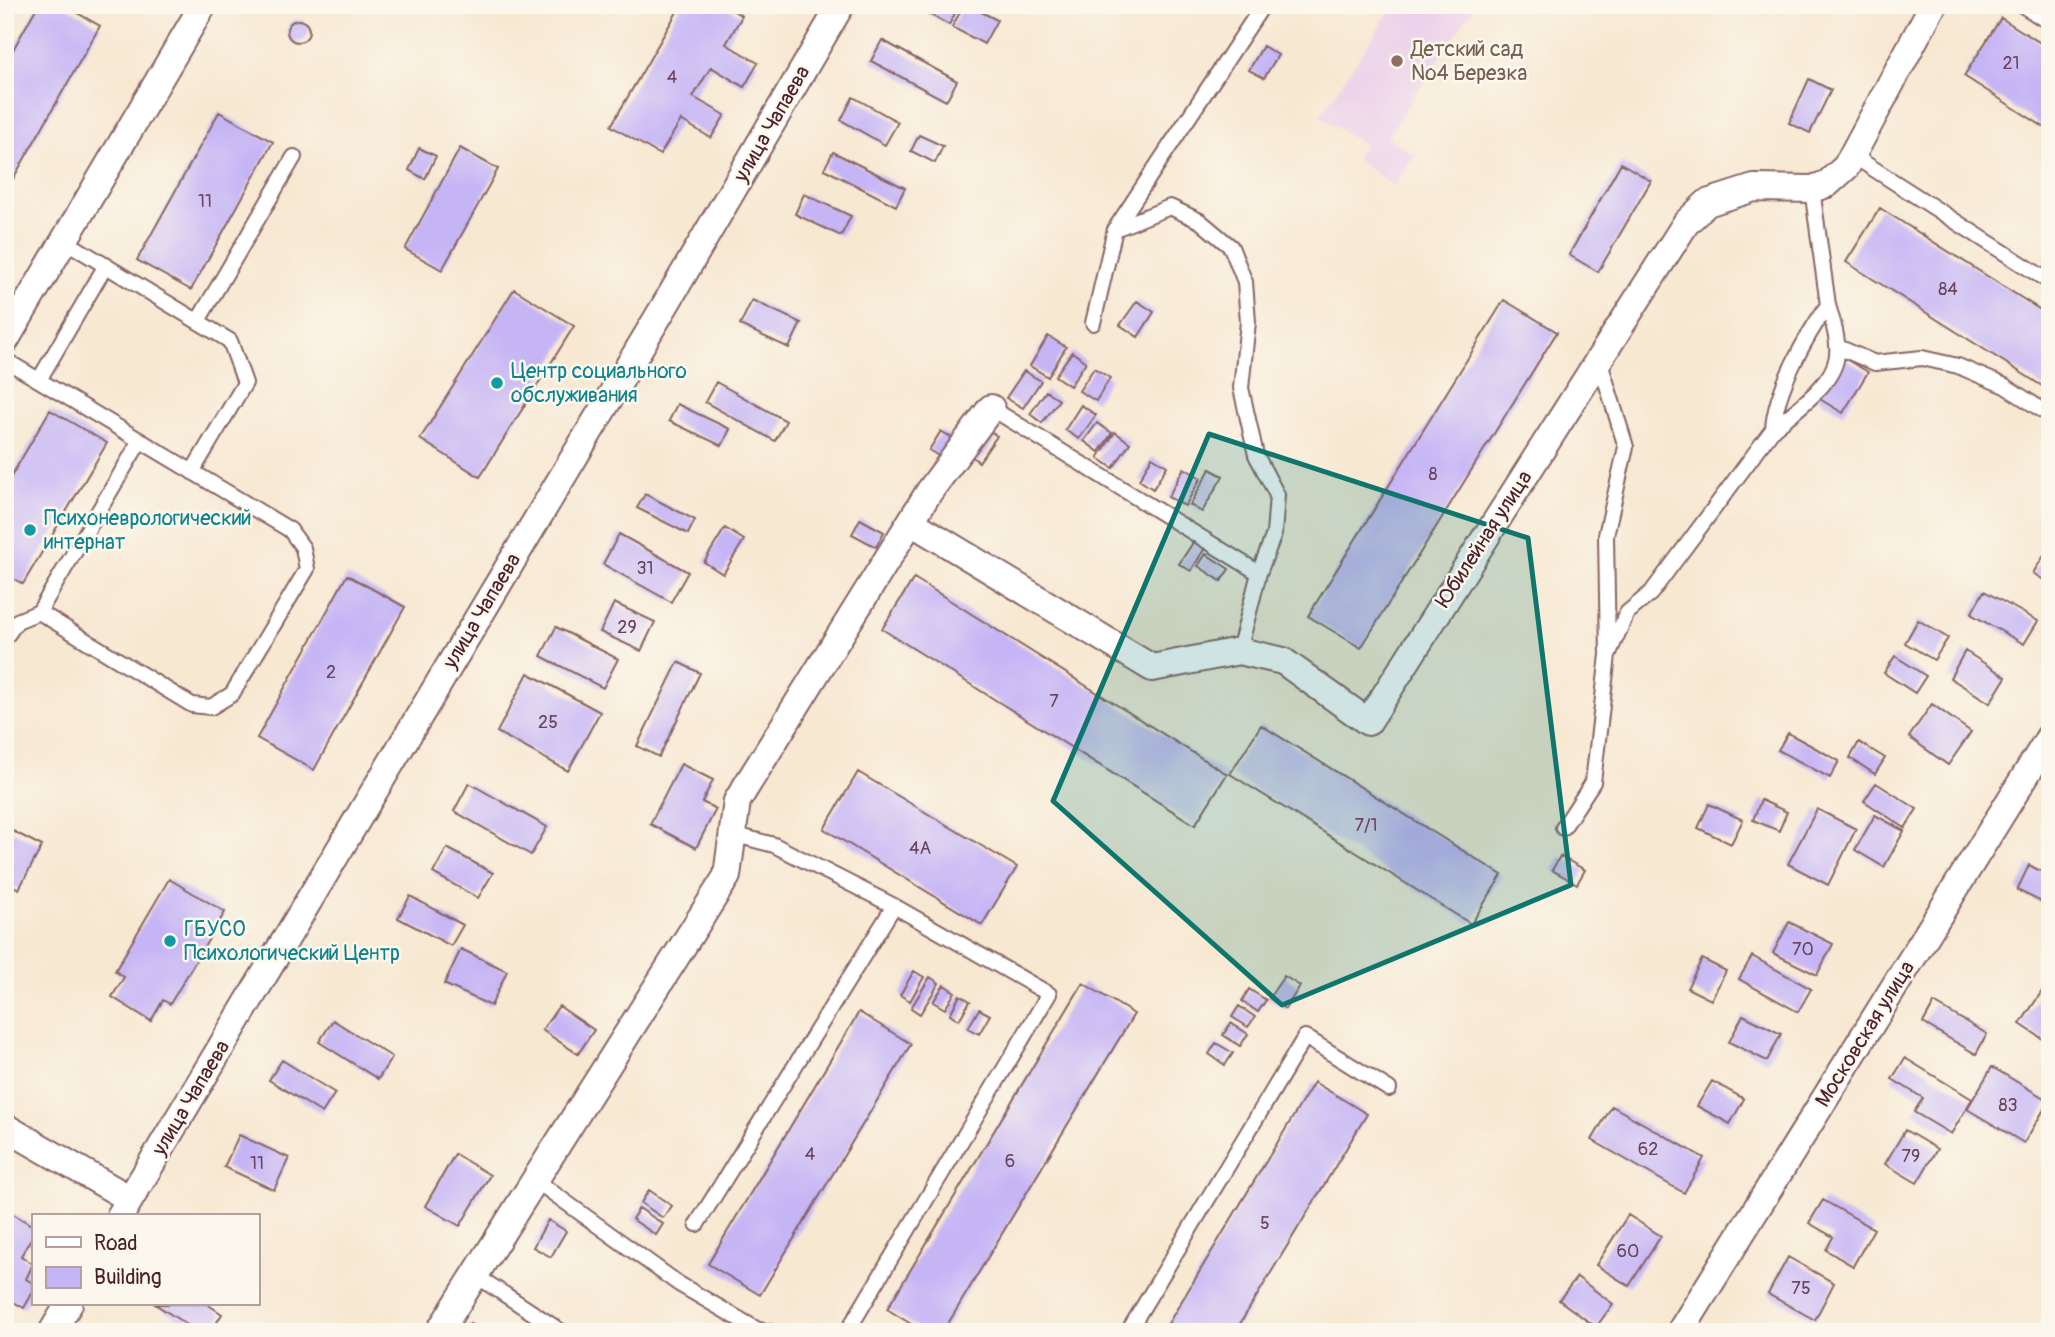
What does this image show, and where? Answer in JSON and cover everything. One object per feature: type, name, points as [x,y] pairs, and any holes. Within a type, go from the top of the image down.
[{"type":"street","points":[[5,341],[203,5]]},
{"type":"street","name":"улица Чапаева","points":[[125,1208],[653,326],[841,5]]},
{"type":"street","points":[[1812,189],[1827,184],[1846,167],[1933,5]]},
{"type":"street","name":"Юбилейная улица","points":[[911,522],[1152,668],[1239,651],[1283,661],[1368,722],[1686,223],[1707,203],[1754,188],[1812,189]]},
{"type":"street","points":[[439,1332],[727,876],[737,801],[929,492],[991,408]]},
{"type":"street","name":"Московская улица","points":[[1680,1332],[2050,736]]},
{"type":"street","points":[[5,1127],[125,1208]]},
{"type":"street","points":[[52,1332],[68,1306]]},
{"type":"lane","points":[[1093,323],[1115,229],[1263,5]]},
{"type":"lane","points":[[2022,5],[2050,23]]},
{"type":"lane","points":[[1852,155],[2050,282]]},
{"type":"lane","points":[[198,321],[294,157]]},
{"type":"lane","points":[[1608,655],[1627,613],[1651,593],[1773,429],[1818,391],[1837,358],[1838,347],[1828,305],[1812,189]]},
{"type":"lane","points":[[1115,229],[1170,207],[1200,220],[1231,247],[1245,282],[1248,321],[1241,388],[1256,454],[1277,495],[1274,534],[1259,573],[1239,651]]},
{"type":"lane","points":[[65,241],[230,341],[245,383],[192,472]]},
{"type":"lane","points":[[38,380],[106,265]]},
{"type":"lane","points":[[1773,429],[1774,417],[1794,365],[1811,329],[1828,305]]},
{"type":"lane","points":[[1838,347],[1875,363],[1922,358],[1958,366],[2005,386],[2050,415]]},
{"type":"lane","points":[[1563,828],[1593,782],[1608,655],[1606,535],[1626,447],[1599,359]]},
{"type":"lane","points":[[5,360],[289,530],[303,548],[306,569],[232,694],[211,707],[192,705],[39,612]]},
{"type":"lane","points":[[991,408],[1259,573]]},
{"type":"lane","points":[[5,638],[17,621],[39,612],[140,441]]},
{"type":"lane","points":[[732,834],[774,845],[894,906],[1049,994],[847,1332]]},
{"type":"lane","points":[[696,1224],[894,906]]},
{"type":"lane","points":[[1128,1332],[1305,1037],[1389,1089]]},
{"type":"lane","points":[[535,1180],[679,1284],[758,1330],[771,1332]]},
{"type":"lane","points":[[475,1275],[562,1332]]},
{"type":"highlighted area","points":[[1209,434],[1528,538],[1571,885],[1282,1005],[1053,801]]},
{"type":"shaded area","name":"Детский сад №4 Березка","points":[[1394,5],[1475,5],[1387,137],[1414,155],[1394,186],[1355,159],[1364,145],[1320,116]]},
{"type":"building","points":[[38,5],[63,5],[100,26],[5,193],[5,64]]},
{"type":"building","points":[[681,5],[724,5],[742,16],[726,44],[758,63],[744,87],[711,67],[693,97],[725,115],[711,138],[681,120],[660,155],[611,126]]},
{"type":"building","points":[[912,5],[959,5],[949,25]]},
{"type":"building","points":[[964,5],[997,20],[984,44],[952,27]]},
{"type":"building","points":[[2001,18],[2050,49],[2050,131],[1964,76]]},
{"type":"building","points":[[298,20],[306,23],[309,31],[306,39],[298,42],[290,39],[287,31],[290,23]]},
{"type":"building","points":[[882,40],[957,81],[946,101],[871,61]]},
{"type":"building","points":[[1263,46],[1278,55],[1264,78],[1249,70]]},
{"type":"building","points":[[1809,79],[1831,90],[1810,133],[1789,123]]},
{"type":"building","points":[[853,97],[898,122],[885,145],[841,120]]},
{"type":"building","points":[[219,112],[273,142],[191,290],[137,260]]},
{"type":"building","points":[[919,135],[943,146],[935,163],[911,151]]},
{"type":"building","points":[[419,148],[436,156],[425,179],[409,170]]},
{"type":"building","points":[[460,148],[498,169],[442,270],[405,249]]},
{"type":"building","points":[[833,152],[905,188],[896,206],[824,169]]},
{"type":"building","points":[[1621,163],[1651,181],[1598,272],[1569,255]]},
{"type":"building","points":[[804,194],[851,216],[841,236],[795,214]]},
{"type":"building","points":[[1880,208],[2050,316],[2050,391],[1846,262]]},
{"type":"building","name":"Центр социального обслуживания","points":[[514,289],[574,326],[480,477],[420,439]]},
{"type":"building","points":[[752,300],[801,323],[789,348],[740,325]]},
{"type":"building","points":[[1504,300],[1557,332],[1361,648],[1308,616]]},
{"type":"building","points":[[1137,301],[1154,312],[1138,337],[1120,325]]},
{"type":"building","points":[[1048,336],[1066,347],[1048,377],[1030,366]]},
{"type":"building","points":[[1072,352],[1086,362],[1070,386],[1055,376]]},
{"type":"building","points":[[1842,357],[1868,372],[1843,413],[1818,398]]},
{"type":"building","points":[[1094,368],[1110,378],[1096,401],[1079,391]]},
{"type":"building","points":[[1024,371],[1041,381],[1023,408],[1006,398]]},
{"type":"building","points":[[716,382],[786,421],[775,441],[705,402]]},
{"type":"building","points":[[1046,391],[1059,400],[1042,423],[1030,414]]},
{"type":"building","points":[[677,404],[730,429],[722,446],[669,421]]},
{"type":"building","points":[[1081,405],[1096,415],[1079,439],[1065,430]]},
{"type":"building","name":"Психоневрологический интернат","points":[[50,410],[107,443],[23,584],[5,574],[5,487]]},
{"type":"building","points":[[1097,423],[1112,433],[1099,452],[1084,441]]},
{"type":"building","points":[[983,426],[997,436],[979,462],[965,452]]},
{"type":"building","points":[[941,431],[957,441],[945,460],[929,450]]},
{"type":"building","points":[[1115,432],[1130,443],[1113,468],[1098,458]]},
{"type":"building","points":[[1152,457],[1167,466],[1153,489],[1139,480]]},
{"type":"building","points":[[1184,468],[1201,478],[1185,506],[1168,497]]},
{"type":"building","points":[[1210,469],[1223,476],[1202,512],[1190,505]]},
{"type":"building","points":[[645,494],[695,520],[688,534],[637,508]]},
{"type":"building","points":[[860,519],[884,532],[876,547],[852,534]]},
{"type":"building","points":[[725,528],[744,540],[723,574],[704,562]]},
{"type":"building","points":[[619,534],[688,572],[671,602],[603,564]]},
{"type":"building","points":[[1194,541],[1205,548],[1191,571],[1179,564]]},
{"type":"building","points":[[2050,546],[2050,584],[2033,573]]},
{"type":"building","points":[[1206,554],[1229,569],[1221,581],[1198,566]]},
{"type":"building","points":[[347,575],[405,607],[314,770],[257,738]]},
{"type":"building","points":[[914,578],[1227,774],[1195,825],[882,629]]},
{"type":"building","points":[[1984,591],[2038,621],[2024,644],[1971,614]]},
{"type":"building","points":[[614,603],[655,622],[641,651],[600,632]]},
{"type":"building","points":[[1918,620],[1948,638],[1934,660],[1905,643]]},
{"type":"building","points":[[556,627],[618,659],[603,688],[541,656]]},
{"type":"building","points":[[1965,651],[2006,677],[1990,703],[1950,678]]},
{"type":"building","points":[[1895,656],[1926,676],[1915,693],[1884,673]]},
{"type":"building","points":[[678,662],[700,673],[659,757],[637,746]]},
{"type":"building","points":[[528,673],[600,712],[568,771],[497,732]]},
{"type":"building","points":[[1932,704],[1971,732],[1948,765],[1909,737]]},
{"type":"building","points":[[1261,725],[1502,875],[1471,924],[1230,774]]},
{"type":"building","points":[[1788,733],[1839,761],[1830,778],[1778,750]]},
{"type":"building","points":[[1859,742],[1885,758],[1875,774],[1850,758]]},
{"type":"building","points":[[681,764],[713,780],[702,802],[716,809],[696,848],[650,824]]},
{"type":"building","points":[[858,772],[1017,867],[982,925],[824,829]]},
{"type":"building","points":[[469,783],[547,827],[531,855],[454,811]]},
{"type":"building","points":[[1876,783],[1917,809],[1905,828],[1864,801]]},
{"type":"building","points":[[1761,800],[1787,812],[1779,831],[1753,820]]},
{"type":"building","points":[[1709,804],[1743,820],[1731,844],[1698,828]]},
{"type":"building","points":[[1817,809],[1856,829],[1828,885],[1788,864]]},
{"type":"building","points":[[1875,815],[1904,831],[1884,867],[1855,850]]},
{"type":"building","points":[[5,827],[42,846],[19,889],[5,882]]},
{"type":"building","points":[[447,848],[493,873],[478,898],[433,873]]},
{"type":"building","points":[[1560,856],[1585,870],[1577,884],[1552,870]]},
{"type":"building","points":[[2029,865],[2050,876],[2050,906],[2017,890]]},
{"type":"building","name":"ГБУСО Психологический Центр","points":[[169,879],[225,912],[170,1004],[163,1000],[151,1021],[112,997],[124,977],[115,971]]},
{"type":"building","points":[[410,896],[463,925],[451,946],[398,918]]},
{"type":"building","points":[[1789,922],[1833,944],[1817,975],[1773,953]]},
{"type":"building","points":[[461,949],[507,971],[491,1006],[444,984]]},
{"type":"building","points":[[1752,956],[1811,989],[1798,1012],[1739,979]]},
{"type":"building","points":[[1702,959],[1726,971],[1711,1000],[1687,988]]},
{"type":"building","points":[[914,971],[924,977],[910,1001],[900,995]]},
{"type":"building","points":[[1284,976],[1300,986],[1285,1009],[1269,998]]},
{"type":"building","points":[[930,977],[939,983],[920,1014],[911,1008]]},
{"type":"building","points":[[1083,983],[1134,1014],[943,1332],[924,1332],[887,1309]]},
{"type":"building","points":[[2047,984],[2050,986],[2050,1035],[2046,1041],[2020,1024]]},
{"type":"building","points":[[944,985],[955,992],[945,1009],[933,1002]]},
{"type":"building","points":[[1249,989],[1266,1000],[1258,1012],[1242,1001]]},
{"type":"building","points":[[960,995],[970,1001],[959,1020],[950,1014]]},
{"type":"building","points":[[1934,1003],[1987,1034],[1976,1054],[1923,1023]]},
{"type":"building","points":[[559,1006],[594,1030],[578,1054],[542,1030]]},
{"type":"building","points":[[1239,1006],[1255,1017],[1248,1027],[1232,1017]]},
{"type":"building","points":[[979,1009],[990,1015],[979,1034],[968,1028]]},
{"type":"building","points":[[859,1012],[911,1044],[760,1295],[708,1264]]},
{"type":"building","points":[[1743,1015],[1781,1034],[1767,1061],[1729,1042]]},
{"type":"building","points":[[333,1020],[392,1057],[378,1079],[319,1042]]},
{"type":"building","points":[[1231,1023],[1248,1034],[1240,1046],[1223,1035]]},
{"type":"building","points":[[1216,1043],[1233,1053],[1225,1065],[1209,1054]]},
{"type":"building","points":[[1905,1058],[1972,1099],[1951,1134],[1914,1112],[1923,1098],[1892,1079]]},
{"type":"building","points":[[282,1060],[335,1093],[322,1113],[269,1080]]},
{"type":"building","points":[[1992,1067],[2049,1101],[2024,1143],[1967,1109]]},
{"type":"building","points":[[1712,1081],[1744,1099],[1730,1124],[1697,1106]]},
{"type":"building","points":[[1314,1082],[1367,1114],[1235,1332],[1163,1332]]},
{"type":"building","points":[[1612,1106],[1704,1158],[1684,1193],[1592,1140]]},
{"type":"building","points":[[1905,1130],[1937,1149],[1917,1183],[1885,1164]]},
{"type":"building","points":[[239,1135],[289,1158],[274,1190],[224,1167]]},
{"type":"building","points":[[455,1154],[490,1175],[460,1226],[425,1206]]},
{"type":"building","points":[[649,1190],[672,1206],[663,1218],[641,1203]]},
{"type":"building","points":[[1823,1200],[1874,1229],[1853,1266],[1826,1250],[1833,1237],[1809,1223]]},
{"type":"building","points":[[639,1208],[663,1224],[656,1235],[632,1219]]},
{"type":"building","points":[[5,1209],[32,1225],[32,1237],[21,1256],[32,1263],[26,1279],[32,1282],[32,1294],[24,1308],[5,1297]]},
{"type":"building","points":[[1628,1215],[1661,1236],[1629,1286],[1596,1265]]},
{"type":"building","points":[[548,1220],[566,1231],[551,1257],[533,1247]]},
{"type":"building","points":[[1788,1257],[1834,1283],[1815,1320],[1768,1294]]},
{"type":"building","points":[[1577,1277],[1613,1304],[1596,1327],[1559,1300]]},
{"type":"building","points":[[158,1306],[210,1306],[222,1314],[211,1332],[198,1332]]},
{"type":"building","points":[[470,1324],[482,1332],[465,1332]]},
{"type":"place","name":"Детский сад №4 Березка","points":[[1397,61]]},
{"type":"place","name":"Центр социального обслуживания","points":[[497,383]]},
{"type":"place","name":"Психоневрологический интернат","points":[[30,530]]},
{"type":"place","name":"ГБУСО Психологический Центр","points":[[170,941]]}]
